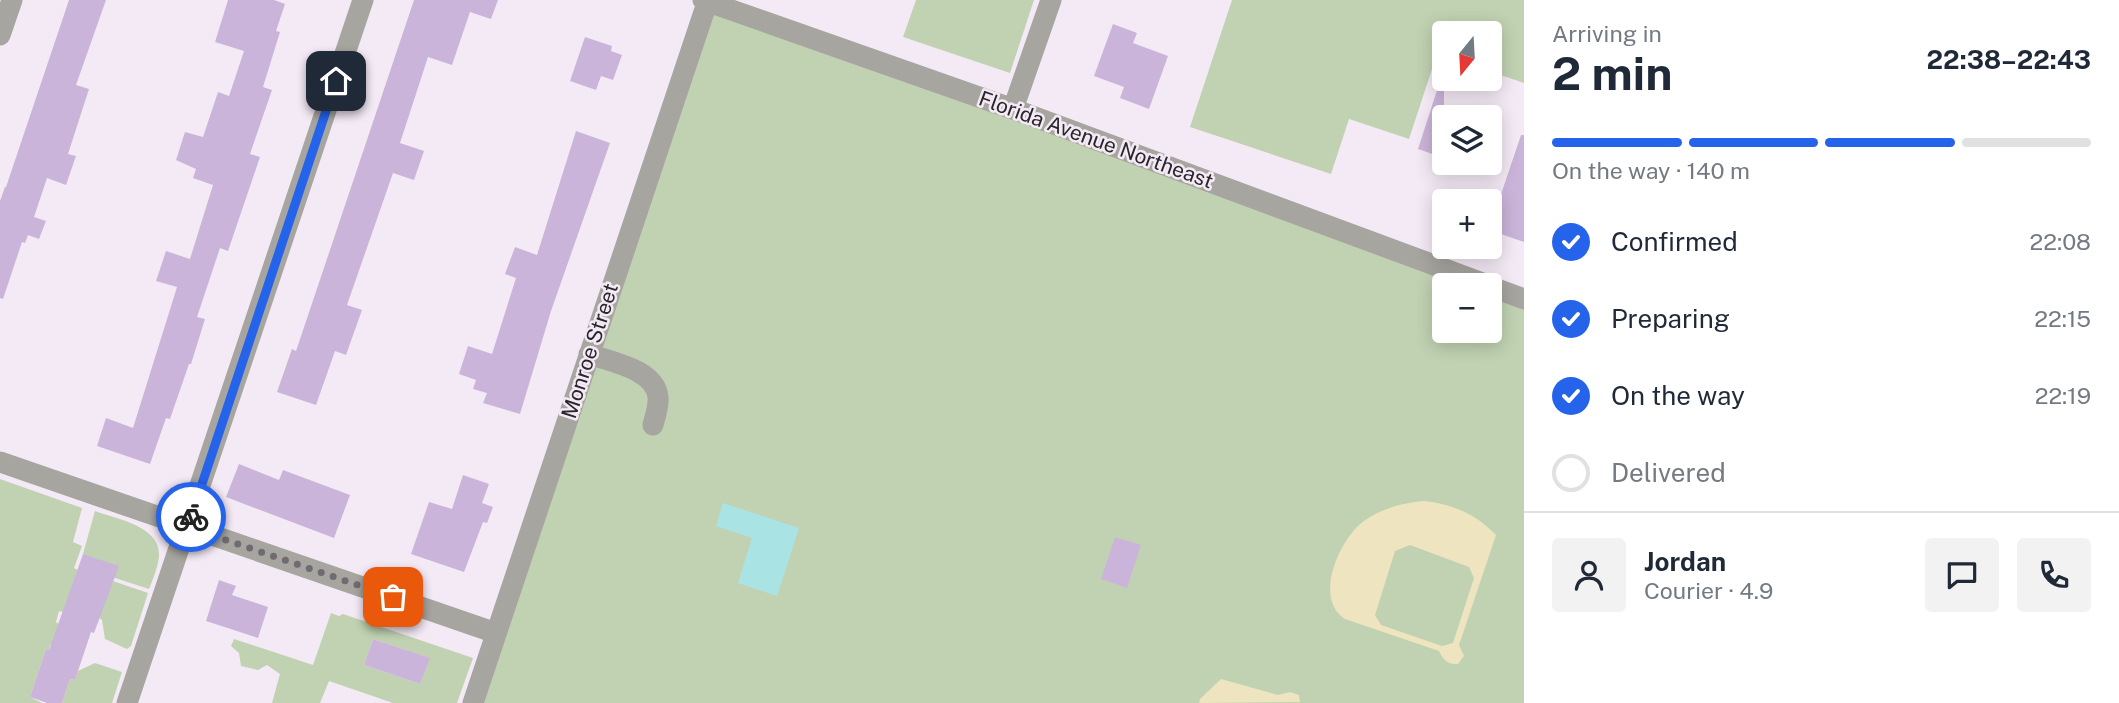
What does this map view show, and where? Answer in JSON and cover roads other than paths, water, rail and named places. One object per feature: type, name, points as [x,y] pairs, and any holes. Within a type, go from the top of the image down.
[{"type":"street","points":[[0,35],[12,0]]},
{"type":"street","points":[[127,703],[363,0]]},
{"type":"street","points":[[1013,109],[1051,0]]},
{"type":"street","name":"Florida Avenue Northeast","points":[[706,1],[1013,109],[1454,273]]},
{"type":"street","name":"Monroe Street","points":[[473,703],[706,1]]},
{"type":"street","name":"Florida Avenue Northeast","points":[[1502,291],[1524,299]]},
{"type":"street","points":[[589,354],[642,374],[653,384],[658,397],[653,425]]},
{"type":"street","points":[[0,462],[496,633]]}]
